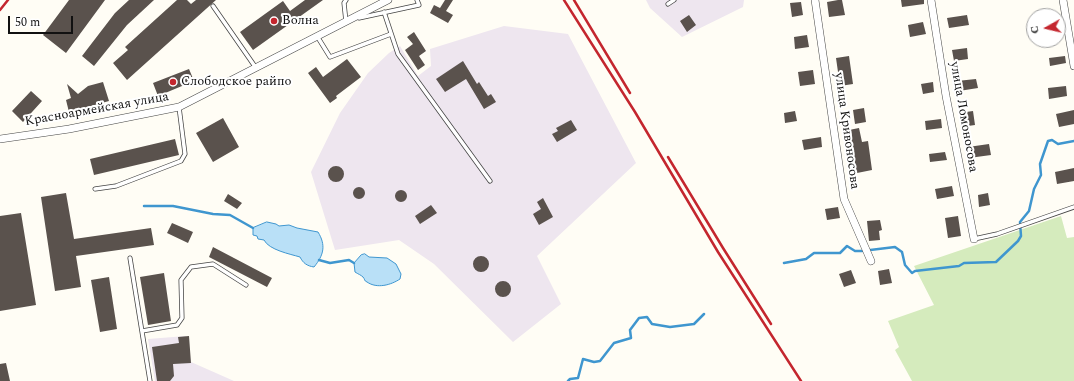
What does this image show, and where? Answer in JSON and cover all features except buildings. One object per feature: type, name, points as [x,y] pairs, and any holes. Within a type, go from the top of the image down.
[{"type":"street","name":"Красноармейская улица","points":[[0,139],[69,129],[179,107],[388,0]]},
{"type":"street","name":"улица Кривоносова","points":[[815,0],[844,199],[871,261]]},
{"type":"street","name":"улица Ломоносова","points":[[931,0],[946,96],[974,239]]},
{"type":"street","points":[[1063,0],[1074,66]]},
{"type":"lane","points":[[346,0],[344,3],[348,21],[419,5],[417,0]]},
{"type":"lane","points":[[668,4],[674,0]]},
{"type":"lane","points":[[213,6],[256,68]]},
{"type":"lane","points":[[384,12],[398,54],[490,181]]},
{"type":"lane","points":[[317,36],[330,57],[391,34]]},
{"type":"lane","points":[[95,189],[116,186],[180,161],[184,154],[179,107]]},
{"type":"lane","points":[[974,239],[997,234],[1074,207]]},
{"type":"lane","points":[[130,258],[150,381]]},
{"type":"lane","points":[[142,331],[177,325],[182,318],[181,280],[192,267],[213,264],[246,285]]},
{"type":"shaded area","points":[[646,0],[744,0],[743,7],[682,37],[650,8]]},
{"type":"shaded area","points":[[504,26],[568,34],[636,163],[537,256],[561,304],[513,342],[434,264],[399,240],[335,250],[311,172],[340,113],[368,73],[389,53],[400,46],[418,76],[431,66],[430,49]]},
{"type":"shaded area","points":[[186,336],[191,362],[234,381],[155,381],[148,339]]},
{"type":"green space","points":[[1061,216],[1067,238],[1074,237],[1074,381],[912,381],[895,350],[899,347],[888,321],[934,305],[914,266]]},
{"type":"water","points":[[267,222],[279,226],[289,225],[318,232],[321,237],[323,250],[314,267],[306,264],[300,257],[275,249],[264,240],[258,239],[257,236],[253,235],[253,228]]},
{"type":"water","points":[[365,254],[369,257],[387,258],[396,264],[401,274],[400,279],[392,283],[379,286],[366,282],[362,276],[355,272],[354,263],[361,255]]},
{"type":"waterway","points":[[784,263],[806,259],[814,253],[840,253],[847,246],[855,251],[895,247],[902,252],[905,265],[912,273],[915,271],[959,266],[964,263],[996,262],[1018,241],[1021,236],[1020,222],[1029,211],[1034,189],[1041,175],[1040,164],[1048,141],[1052,140],[1058,144],[1074,141]]},
{"type":"waterway","points":[[144,206],[173,206],[213,214],[230,215],[253,228]]},
{"type":"waterway","points":[[319,260],[330,263],[349,260],[354,263]]},
{"type":"waterway","points":[[568,381],[570,379],[578,378],[583,359],[594,362],[600,361],[614,343],[631,338],[630,330],[639,318],[647,317],[652,324],[670,327],[694,324],[704,314]]},
{"type":"railway","points":[[0,10],[8,0]]},
{"type":"railway","points":[[564,0],[635,112],[718,252],[801,381]]},
{"type":"railway","points":[[574,0],[630,93]]},
{"type":"railway","points":[[668,157],[771,324]]},
{"type":"place","name":"Волна","points":[[274,21]]},
{"type":"place","name":"Слободское райпо","points":[[173,82]]}]
